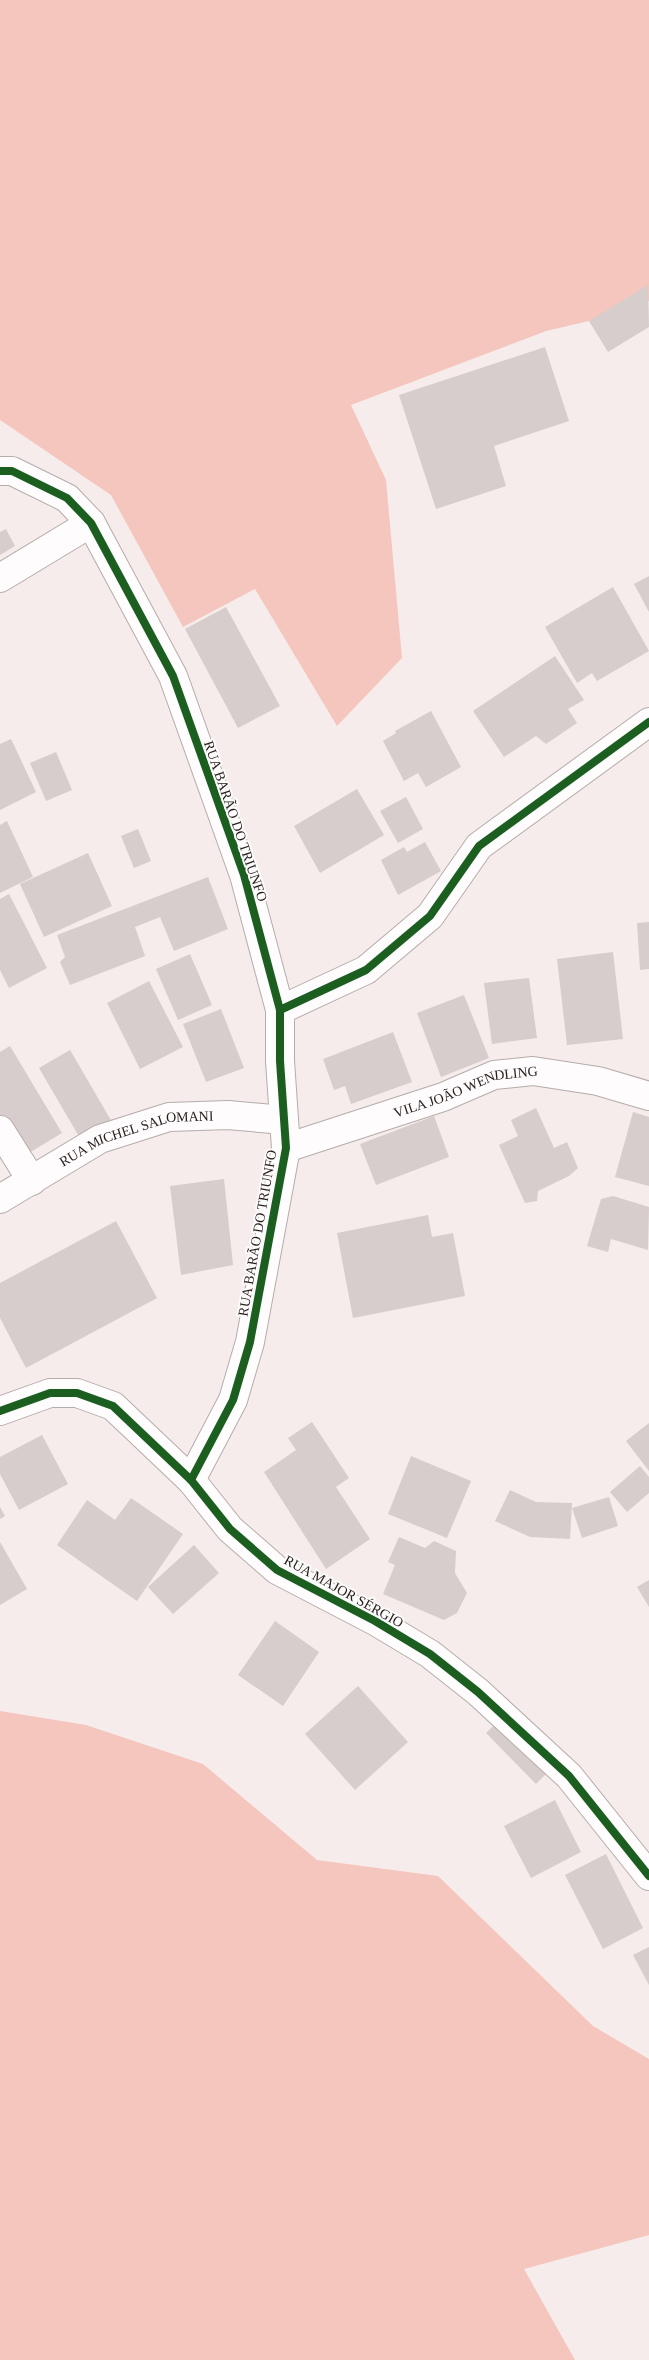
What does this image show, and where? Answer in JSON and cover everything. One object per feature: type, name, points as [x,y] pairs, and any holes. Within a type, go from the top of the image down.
[{"type":"street","name":"RUA BARÃO DO TRIUNFO","points":[[0,471],[12,471],[67,498],[91,523],[172,676],[244,875],[280,1010],[286,1148],[250,1342],[233,1400],[191,1480]]},
{"type":"street","points":[[0,578],[91,523]]},
{"type":"street","points":[[280,1010],[366,970],[430,916],[479,846],[649,722]]},
{"type":"street","name":"VILA JOÃO WENDLING","points":[[286,1148],[443,1097],[494,1075],[533,1071],[598,1081],[649,1096]]},
{"type":"street","name":"RUA MICHEL SALOMANI","points":[[0,1199],[100,1139],[169,1117],[228,1115],[284,1120]]},
{"type":"street","points":[[0,1130],[32,1181]]},
{"type":"street","name":"RUA MAJOR SÉRGIO","points":[[0,1411],[50,1393],[77,1393],[113,1406],[191,1480],[230,1529],[277,1570],[375,1621],[430,1654],[478,1692],[569,1776],[649,1876]]},
{"type":"shaded area","points":[[0,0],[649,0],[649,301],[589,321],[546,331],[351,405],[386,480],[402,658],[337,726],[255,589],[183,627],[111,495],[0,420]]},
{"type":"shaded area","points":[[0,1711],[86,1725],[203,1764],[317,1860],[438,1876],[593,2026],[649,2059],[649,2235],[524,2269],[575,2360],[0,2360]]},
{"type":"building","points":[[648,285],[649,327],[608,352],[589,321]]},
{"type":"building","points":[[545,347],[569,421],[494,446],[506,486],[436,509],[399,395]]},
{"type":"building","points":[[6,529],[15,546],[0,555],[0,532]]},
{"type":"building","points":[[649,576],[649,612],[634,584]]},
{"type":"building","points":[[613,587],[649,651],[597,681],[592,673],[577,683],[545,627]]},
{"type":"building","points":[[226,607],[280,706],[238,728],[185,629]]},
{"type":"building","points":[[555,656],[584,700],[568,709],[577,723],[546,744],[536,736],[504,757],[473,711]]},
{"type":"building","points":[[431,711],[461,767],[426,787],[418,773],[404,781],[383,741],[396,733],[395,731]]},
{"type":"building","points":[[11,739],[36,792],[0,810],[0,744]]},
{"type":"building","points":[[56,752],[72,790],[46,801],[30,763]]},
{"type":"building","points":[[357,789],[384,835],[320,873],[294,826]]},
{"type":"building","points":[[406,797],[423,829],[398,843],[380,811]]},
{"type":"building","points":[[7,821],[33,877],[0,893],[0,825]]},
{"type":"building","points":[[138,829],[151,861],[134,868],[121,836]]},
{"type":"building","points":[[425,842],[441,871],[398,895],[381,860],[404,847],[407,852]]},
{"type":"building","points":[[88,853],[112,906],[44,937],[20,884]]},
{"type":"building","points":[[208,877],[228,929],[174,951],[160,917],[135,927],[145,956],[70,985],[60,962],[65,957],[57,935]]},
{"type":"building","points":[[9,894],[47,968],[9,988],[0,970],[0,899]]},
{"type":"building","points":[[649,922],[649,969],[640,970],[637,923]]},
{"type":"building","points":[[613,952],[623,1039],[567,1045],[557,959]]},
{"type":"building","points":[[190,954],[212,1005],[178,1020],[156,969]]},
{"type":"building","points":[[529,978],[537,1038],[492,1044],[484,983]]},
{"type":"building","points":[[149,981],[183,1047],[140,1069],[107,1003]]},
{"type":"building","points":[[464,995],[489,1058],[441,1077],[417,1013]]},
{"type":"building","points":[[221,1009],[244,1068],[206,1082],[183,1024]]},
{"type":"building","points":[[393,1032],[412,1082],[351,1104],[345,1086],[334,1090],[323,1059]]},
{"type":"building","points":[[10,1046],[62,1133],[24,1156],[0,1117],[0,1052]]},
{"type":"building","points":[[70,1050],[112,1122],[81,1140],[39,1068]]},
{"type":"building","points":[[536,1108],[554,1148],[567,1142],[578,1168],[569,1176],[538,1191],[537,1201],[525,1203],[499,1145],[518,1136],[511,1120]]},
{"type":"building","points":[[633,1112],[649,1117],[649,1186],[615,1177]]},
{"type":"building","points":[[434,1116],[449,1157],[376,1185],[360,1144]]},
{"type":"building","points":[[224,1179],[233,1265],[181,1275],[170,1186]]},
{"type":"building","points":[[613,1196],[649,1207],[648,1250],[611,1239],[608,1252],[587,1246],[601,1199]]},
{"type":"building","points":[[428,1215],[432,1237],[453,1233],[465,1296],[353,1318],[337,1233]]},
{"type":"building","points":[[116,1221],[157,1298],[26,1368],[0,1318],[0,1283]]},
{"type":"building","points":[[312,1422],[349,1478],[336,1487],[370,1539],[326,1569],[264,1472],[296,1450],[288,1438]]},
{"type":"building","points":[[649,1423],[649,1471],[626,1441]]},
{"type":"building","points":[[42,1435],[68,1484],[19,1510],[0,1474],[0,1457]]},
{"type":"building","points":[[411,1456],[471,1481],[447,1538],[388,1514]]},
{"type":"building","points":[[640,1466],[649,1477],[649,1493],[627,1512],[610,1492]]},
{"type":"building","points":[[510,1490],[536,1502],[572,1503],[570,1539],[530,1537],[495,1521]]},
{"type":"building","points":[[609,1497],[618,1526],[582,1538],[572,1508]]},
{"type":"building","points":[[131,1498],[183,1534],[137,1601],[57,1545],[87,1500],[115,1520]]},
{"type":"building","points":[[0,1507],[5,1516],[0,1519]]},
{"type":"building","points":[[399,1537],[425,1548],[434,1541],[456,1551],[455,1573],[467,1593],[457,1613],[444,1620],[383,1594],[395,1565],[388,1562]]},
{"type":"building","points":[[0,1542],[27,1589],[0,1605]]},
{"type":"building","points":[[194,1545],[219,1573],[173,1614],[148,1587]]},
{"type":"building","points":[[649,1580],[649,1607],[637,1587]]},
{"type":"building","points":[[275,1621],[319,1652],[283,1706],[238,1675]]},
{"type":"building","points":[[358,1686],[408,1742],[355,1790],[305,1734]]},
{"type":"building","points":[[502,1718],[551,1769],[536,1784],[486,1733]]},
{"type":"building","points":[[555,1800],[581,1852],[531,1878],[504,1826]]},
{"type":"building","points":[[606,1854],[643,1928],[603,1949],[565,1875]]},
{"type":"building","points":[[649,1947],[649,1985],[633,1955]]},
{"type":"cycle path","points":[[0,471],[12,471],[67,498],[91,523],[173,676],[244,875],[280,1010],[280,1061],[286,1148],[250,1342],[233,1400],[191,1480]]},
{"type":"cycle path","points":[[280,1010],[366,970],[430,916],[479,846],[649,722]]},
{"type":"cycle path","points":[[0,1411],[50,1393],[77,1393],[113,1406],[191,1480],[230,1529],[277,1570],[375,1621],[430,1654],[478,1692],[569,1776],[649,1876]]}]
